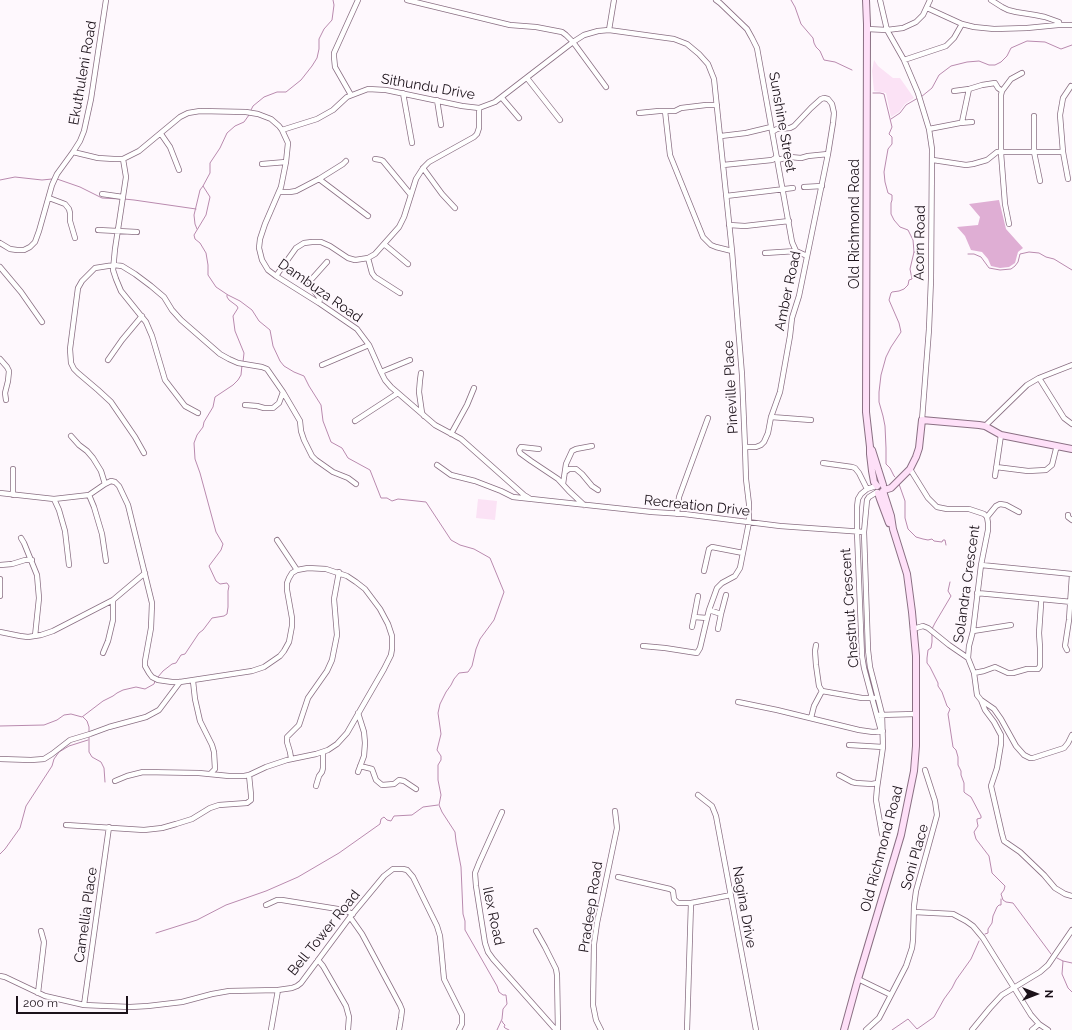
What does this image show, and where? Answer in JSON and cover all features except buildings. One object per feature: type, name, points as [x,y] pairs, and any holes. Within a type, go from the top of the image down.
[{"type":"street","name":"Ekuthuleni Road","points":[[0,242],[10,249],[24,250],[35,242],[52,185],[57,174],[80,141],[84,131],[91,99],[106,0]]},
{"type":"street","points":[[351,95],[335,67],[334,53],[358,0]]},
{"type":"street","points":[[407,0],[501,23],[558,31],[566,35],[573,42],[606,87]]},
{"type":"street","points":[[609,30],[614,0]]},
{"type":"street","name":"Sunshine Street","points":[[716,0],[747,30],[757,48],[792,242],[796,251]]},
{"type":"street","name":"Old Richmond Road","points":[[844,1030],[899,842],[914,771],[916,746],[916,656],[907,574],[893,529],[880,499],[880,489],[874,482],[866,412],[866,0]]},
{"type":"street","name":"Acorn Road","points":[[880,0],[888,30],[904,60],[918,93],[929,129],[933,160],[929,329],[919,448],[910,469],[893,486],[880,489]]},
{"type":"street","points":[[867,29],[888,30],[903,28],[916,22],[923,15],[930,0]]},
{"type":"street","points":[[991,0],[1008,10],[1035,15],[1059,23],[1072,25]]},
{"type":"street","points":[[927,8],[962,24],[974,27],[994,29],[1027,28],[1059,23]]},
{"type":"street","points":[[904,60],[946,46],[954,38],[962,24]]},
{"type":"street","name":"Sithundu Drive","points":[[282,130],[326,115],[351,95],[368,89],[386,90],[462,106],[479,108],[502,98],[573,42],[584,35],[598,31],[609,30],[674,39],[687,44],[699,54],[708,64],[714,79],[718,105],[732,251]]},
{"type":"street","points":[[1009,224],[1005,204],[1001,153],[1001,100],[1002,91],[1011,79],[1022,73]]},
{"type":"street","points":[[527,78],[560,120]]},
{"type":"street","points":[[954,91],[995,83],[1002,91]]},
{"type":"street","points":[[1068,180],[1060,127],[1060,109],[1063,98],[1071,86]]},
{"type":"street","points":[[962,122],[969,89]]},
{"type":"street","points":[[403,94],[412,143]]},
{"type":"street","points":[[502,98],[519,118]]},
{"type":"street","name":"Amber Road","points":[[745,447],[761,445],[764,442],[780,392],[792,318],[799,296],[828,154],[834,113],[832,104],[830,100],[824,98],[821,99],[794,126],[790,128],[772,129]]},
{"type":"street","points":[[437,100],[441,125]]},
{"type":"street","points":[[640,113],[675,111],[680,108],[690,106],[718,105]]},
{"type":"street","points":[[276,276],[296,248],[304,243],[321,242],[348,258],[355,260],[368,258],[375,254],[398,227],[404,217],[416,180],[429,162],[474,137],[479,128],[479,108]]},
{"type":"street","points":[[73,152],[98,158],[123,159],[139,151],[180,117],[188,113],[200,111],[246,112],[258,114],[271,119],[280,126],[282,130]]},
{"type":"street","points":[[666,111],[670,155],[703,237],[711,245],[732,251]]},
{"type":"street","points":[[1034,116],[1034,152],[1040,181]]},
{"type":"street","points":[[929,129],[962,122],[972,122]]},
{"type":"street","points":[[721,136],[772,129]]},
{"type":"street","name":"Dambuza Road","points":[[282,130],[288,143],[286,162],[279,192],[265,224],[258,248],[262,260],[268,270],[357,329],[369,345],[381,372],[390,387],[434,425],[461,439],[529,498]]},
{"type":"street","points":[[161,134],[170,147],[179,170]]},
{"type":"street","points":[[933,160],[966,165],[988,160],[997,152],[1063,152]]},
{"type":"street","points":[[723,165],[828,154]]},
{"type":"street","points":[[123,159],[126,177],[117,232],[114,265],[116,279],[121,291],[146,322],[152,336],[165,380],[185,406],[198,413]]},
{"type":"street","points":[[375,160],[383,160],[410,195]]},
{"type":"street","points":[[279,192],[296,191],[346,161]]},
{"type":"street","points":[[262,164],[286,162]]},
{"type":"street","points":[[424,168],[442,194],[455,208]]},
{"type":"street","points":[[319,178],[368,216]]},
{"type":"street","points":[[804,187],[822,186]]},
{"type":"street","points":[[726,196],[793,188]]},
{"type":"street","points":[[102,194],[123,197]]},
{"type":"street","points":[[49,198],[64,204],[69,209],[70,222],[74,238]]},
{"type":"street","points":[[729,225],[745,226],[789,221]]},
{"type":"street","points":[[98,230],[137,232]]},
{"type":"street","points":[[384,244],[408,264]]},
{"type":"street","name":"Pineville Place","points":[[643,646],[697,653],[700,648],[716,588],[718,585],[732,578],[738,573],[740,568],[749,522],[749,504],[746,479],[742,375],[732,251]]},
{"type":"street","points":[[765,253],[796,251],[807,256]]},
{"type":"street","points":[[368,258],[372,273],[375,277],[400,293]]},
{"type":"street","points":[[319,303],[320,299],[310,284],[310,281],[327,262]]},
{"type":"street","points":[[144,453],[111,402],[74,369],[70,358],[78,288],[82,280],[95,268],[114,265],[122,266],[151,286],[164,298],[172,310],[191,330],[220,354],[238,363],[267,369],[300,421],[301,432],[304,440],[316,460],[333,472],[348,478],[356,484]]},
{"type":"street","points":[[0,267],[21,292],[42,322]]},
{"type":"street","points":[[108,360],[142,316]]},
{"type":"street","points":[[322,365],[369,345]]},
{"type":"street","points":[[0,359],[9,371],[5,393],[6,400]]},
{"type":"street","points":[[381,372],[410,360]]},
{"type":"street","points":[[985,426],[1027,385],[1039,378],[1072,365]]},
{"type":"street","points":[[421,373],[419,392],[422,412],[426,418]]},
{"type":"street","points":[[1039,378],[1061,414],[1072,424]]},
{"type":"street","points":[[451,434],[467,405],[474,388]]},
{"type":"street","points":[[245,405],[273,408],[279,403],[283,392]]},
{"type":"street","points":[[355,421],[398,393]]},
{"type":"street","points":[[771,417],[812,420]]},
{"type":"street","points":[[677,514],[679,497],[708,418]]},
{"type":"street","points":[[922,420],[985,426],[1001,435],[1072,450]]},
{"type":"street","points":[[996,476],[1001,435]]},
{"type":"street","points":[[71,436],[93,458],[101,471],[105,484]]},
{"type":"street","points":[[563,484],[566,464],[572,451],[592,446]]},
{"type":"street","points":[[539,449],[521,447],[519,450],[520,453],[540,468],[555,476],[584,505]]},
{"type":"street","points":[[996,467],[1028,471],[1046,470],[1052,465],[1058,447]]},
{"type":"street","points":[[823,463],[855,468],[867,489],[880,489]]},
{"type":"street","name":"Recreation Drive","points":[[437,465],[451,475],[476,481],[513,497],[780,526],[864,532]]},
{"type":"street","points":[[13,469],[13,495]]},
{"type":"street","points":[[565,472],[569,469],[576,469],[592,486],[598,490]]},
{"type":"street","name":"Solandra Crescent","points":[[910,469],[928,498],[937,507],[947,509],[969,509],[984,514],[987,517],[988,530],[981,565],[973,631],[969,646],[968,658]]},
{"type":"street","points":[[0,494],[54,500],[89,496],[111,481],[115,482],[119,486],[128,505],[150,589],[152,614],[145,661],[146,669],[152,677],[158,680],[172,682],[193,681],[252,671],[264,667],[280,656],[289,642],[292,626],[287,583],[292,573],[297,570],[316,568],[326,569],[339,572],[347,576],[365,589],[380,609],[388,624],[392,636],[392,642],[390,655],[384,669],[344,738],[333,747],[323,752],[291,758],[249,775],[237,777],[211,773],[143,772],[115,781]]},
{"type":"street","name":"Chestnut Crescent","points":[[867,489],[858,499],[856,532],[862,656],[876,715],[882,731]]},
{"type":"street","name":"Chestnut Crescent","points":[[880,489],[867,500],[864,532],[867,637],[870,667],[882,714],[883,747],[877,783],[876,800],[882,834]]},
{"type":"street","points":[[89,496],[102,534],[106,561]]},
{"type":"street","points":[[54,500],[59,510],[65,530],[69,565]]},
{"type":"street","points":[[987,517],[996,506],[1000,504],[1006,505],[1019,512]]},
{"type":"street","points":[[1068,515],[1068,517],[1072,520]]},
{"type":"street","points":[[21,538],[32,560],[37,575],[38,610],[35,636]]},
{"type":"street","points":[[277,540],[297,570]]},
{"type":"street","points":[[704,571],[709,549],[712,547],[743,553]]},
{"type":"street","points":[[0,565],[32,560]]},
{"type":"street","points":[[981,565],[1072,574],[1071,602],[1064,646],[1067,650]]},
{"type":"street","points":[[291,758],[286,737],[299,725],[308,698],[327,671],[332,660],[337,635],[334,599],[339,572]]},
{"type":"street","points":[[0,632],[20,636],[35,636],[54,631],[112,600],[145,573]]},
{"type":"street","points":[[0,580],[0,596]]},
{"type":"street","points":[[977,593],[1071,602]]},
{"type":"street","points":[[718,629],[726,595]]},
{"type":"street","points":[[692,627],[698,596]]},
{"type":"street","points":[[974,673],[995,667],[1013,673],[1027,669],[1038,669],[1040,666],[1039,633],[1041,599]]},
{"type":"street","points":[[103,653],[108,641],[113,620],[112,600]]},
{"type":"street","points":[[709,610],[721,614]]},
{"type":"street","points":[[694,617],[707,618]]},
{"type":"street","points":[[973,631],[1011,625]]},
{"type":"street","points":[[913,629],[923,626],[928,628],[968,658],[974,673],[977,695],[981,700],[994,709],[1016,746],[1024,755],[1030,758],[1064,748],[1072,735]]},
{"type":"street","points":[[816,645],[816,665],[819,686],[822,691],[862,698],[878,697]]},
{"type":"street","points":[[193,681],[200,721],[214,752],[215,768],[211,773]]},
{"type":"street","points":[[0,759],[41,760],[52,754],[70,740],[146,717],[153,714],[162,706],[180,682]]},
{"type":"street","points":[[810,718],[814,706],[822,691]]},
{"type":"street","points":[[981,700],[985,710],[991,717],[1001,735],[997,768],[991,786],[1003,838],[1006,843],[1018,851],[1058,890],[1064,894],[1072,896]]},
{"type":"street","points":[[738,702],[859,730],[873,732],[882,731]]},
{"type":"street","points":[[358,713],[365,736],[364,756],[358,772]]},
{"type":"street","points":[[876,715],[916,714]]},
{"type":"street","points":[[849,745],[883,747]]},
{"type":"street","points":[[316,786],[323,768],[323,752]]},
{"type":"street","points":[[360,766],[372,769],[376,780],[382,785],[394,784],[399,780],[404,781],[416,789]]},
{"type":"street","name":"Soni Place","points":[[866,1030],[879,1018],[906,966],[913,940],[916,890],[937,816],[937,806],[925,770]]},
{"type":"street","points":[[66,825],[144,830],[162,828],[192,819],[218,805],[248,803],[251,795],[249,775]]},
{"type":"street","points":[[839,775],[856,783],[877,783]]},
{"type":"street","name":"Nagina Drive","points":[[698,795],[710,803],[715,811],[756,1030]]},
{"type":"street","name":"Pradeep Road","points":[[601,1030],[596,1020],[593,1005],[594,944],[617,828],[615,811]]},
{"type":"street","name":"Ilex Road","points":[[502,812],[475,873],[485,943],[488,952],[557,1030]]},
{"type":"street","name":"Camellia Place","points":[[84,1005],[109,828]]},
{"type":"street","name":"Bell Tower Road","points":[[0,976],[45,996],[84,1005],[130,1007],[182,1002],[229,991],[278,990],[292,988],[301,982],[384,876],[388,872],[397,868],[407,870],[413,877],[437,926],[440,936],[444,978],[462,1015],[462,1024],[459,1030]]},
{"type":"street","points":[[618,877],[670,889],[673,891],[673,898],[675,901],[682,903],[691,903],[731,895]]},
{"type":"street","points":[[266,904],[277,900],[282,900],[344,910],[352,916],[400,1005],[402,1010],[399,1030]]},
{"type":"street","points":[[687,1030],[691,903]]},
{"type":"street","points":[[914,912],[952,914],[966,921],[978,931],[1031,1015],[1039,1024],[1048,1030]]},
{"type":"street","points":[[972,1030],[1002,995],[1040,972],[1048,965],[1072,930]]},
{"type":"street","points":[[38,993],[44,942],[41,931]]},
{"type":"street","points":[[536,931],[556,969],[557,1030]]},
{"type":"street","points":[[318,960],[346,1006],[349,1017],[348,1030]]},
{"type":"street","points":[[858,979],[891,995]]},
{"type":"street","points":[[271,1030],[278,990]]},
{"type":"street","points":[[1032,1030],[1039,1024]]},
{"type":"shaded area","points":[[874,60],[878,66],[893,78],[900,78],[914,98],[905,104],[899,112],[891,117],[886,93],[874,91],[872,71]]},
{"type":"shaded area","points":[[999,200],[1006,229],[1023,248],[1018,252],[1015,263],[1009,267],[1000,268],[991,266],[988,259],[982,252],[971,250],[965,236],[957,227],[978,225],[980,217],[969,204]]},
{"type":"shaded area","points":[[478,499],[497,501],[495,520],[476,518]]},
{"type":"waterway","points":[[251,110],[253,106],[264,97],[277,92],[286,92],[301,80],[312,66],[317,58],[319,39],[324,29],[332,20],[334,5],[333,0]]},
{"type":"waterway","points":[[791,0],[801,24],[813,38],[814,43],[824,60],[835,62],[852,70]]},
{"type":"waterway","points":[[921,97],[932,88],[939,75],[951,66],[979,61],[989,65],[995,65],[1007,56],[1011,48],[1027,41],[1045,42],[1061,49],[1072,45]]},
{"type":"waterway","points":[[873,93],[884,94],[892,127],[889,134],[892,137],[892,144],[888,149],[884,172],[888,193],[892,195],[891,214],[900,227],[908,230],[913,240],[914,252],[910,269],[912,279],[909,280],[908,285],[904,289],[892,292],[889,300],[899,323],[901,332],[886,357],[881,375],[879,392],[879,402],[885,426],[886,464],[895,477]]},
{"type":"waterway","points":[[891,119],[900,113],[906,105],[918,98]]},
{"type":"waterway","points":[[249,115],[244,122],[235,126],[227,133],[220,148],[210,163],[210,173],[203,186],[210,197],[206,215],[194,235],[195,239],[200,243],[206,253],[208,275],[216,287],[252,310],[259,321],[270,330],[273,346],[280,361],[284,366],[304,376],[321,405],[323,421],[331,442],[342,448],[348,458],[370,470],[381,498],[387,498],[392,501],[398,499],[426,502],[451,540],[460,545],[474,549],[490,558],[504,592],[494,620],[480,639],[472,666],[468,672],[459,673],[440,704],[438,713],[441,734],[437,750],[441,756],[441,760],[438,765],[438,780],[441,795],[439,805],[455,832],[461,867],[465,930],[499,992],[506,995],[507,1004],[503,1009],[502,1019],[497,1030]]},
{"type":"waterway","points":[[0,180],[15,177],[42,180],[52,179]]},
{"type":"waterway","points":[[57,179],[80,187],[102,198],[120,199]]},
{"type":"waterway","points":[[197,229],[194,215],[200,190],[203,186]]},
{"type":"waterway","points":[[124,199],[196,209]]},
{"type":"waterway","points":[[914,252],[922,252]]},
{"type":"waterway","points":[[968,254],[974,254],[981,257],[989,268],[1000,270],[1011,269],[1015,266],[1018,262],[1020,254],[1029,252],[1039,253],[1054,259],[1072,270]]},
{"type":"waterway","points":[[227,295],[229,300],[238,308],[233,316],[235,331],[244,353],[243,362]]},
{"type":"waterway","points":[[158,677],[163,671],[172,664],[176,663],[181,655],[185,654],[199,633],[212,618],[227,614],[229,586],[227,583],[220,584],[216,581],[209,566],[221,550],[223,544],[216,532],[195,459],[194,443],[213,407],[215,397],[238,380],[241,375],[242,365]]},
{"type":"waterway","points":[[899,484],[905,501],[905,518],[908,529],[916,537],[942,542],[945,540],[946,545]]},
{"type":"waterway","points":[[932,629],[951,596],[948,591],[950,582]]},
{"type":"waterway","points":[[932,633],[932,642],[931,648],[928,650],[927,663],[938,683],[947,706],[950,709],[948,714],[953,747],[956,750],[958,757],[958,765],[964,783],[964,792],[971,797],[981,816],[981,818],[977,819],[978,826],[974,832],[976,839],[989,856],[992,873],[1005,886],[1001,894],[1003,900],[1013,903],[1051,954]]},
{"type":"waterway","points":[[0,726],[44,725],[57,720],[64,715],[71,714],[82,717],[103,701],[123,690],[136,687],[145,689],[154,684],[155,681]]},
{"type":"waterway","points":[[83,717],[87,721],[89,732]]},
{"type":"waterway","points":[[89,737],[89,752],[92,757],[101,762],[104,768],[105,782]]},
{"type":"waterway","points":[[0,854],[20,828],[26,806],[52,766],[54,759],[59,752],[69,746],[88,740]]},
{"type":"waterway","points":[[156,933],[197,920],[226,905],[266,891],[298,877],[339,853],[380,824],[381,819],[384,817],[391,821],[394,816],[412,815],[423,807],[438,805]]},
{"type":"waterway","points":[[985,934],[988,933],[988,929],[992,923],[997,907],[1001,905],[1001,899]]},
{"type":"waterway","points":[[892,1030],[908,1019],[917,1029],[934,1017],[956,980],[971,959],[979,941]]},
{"type":"waterway","points":[[1057,958],[1063,961],[1062,974],[1068,988],[1072,992]]},
{"type":"waterway","points":[[1063,961],[1072,963]]},
{"type":"waterway","points":[[502,1021],[505,1025],[504,1027],[509,1030]]}]
